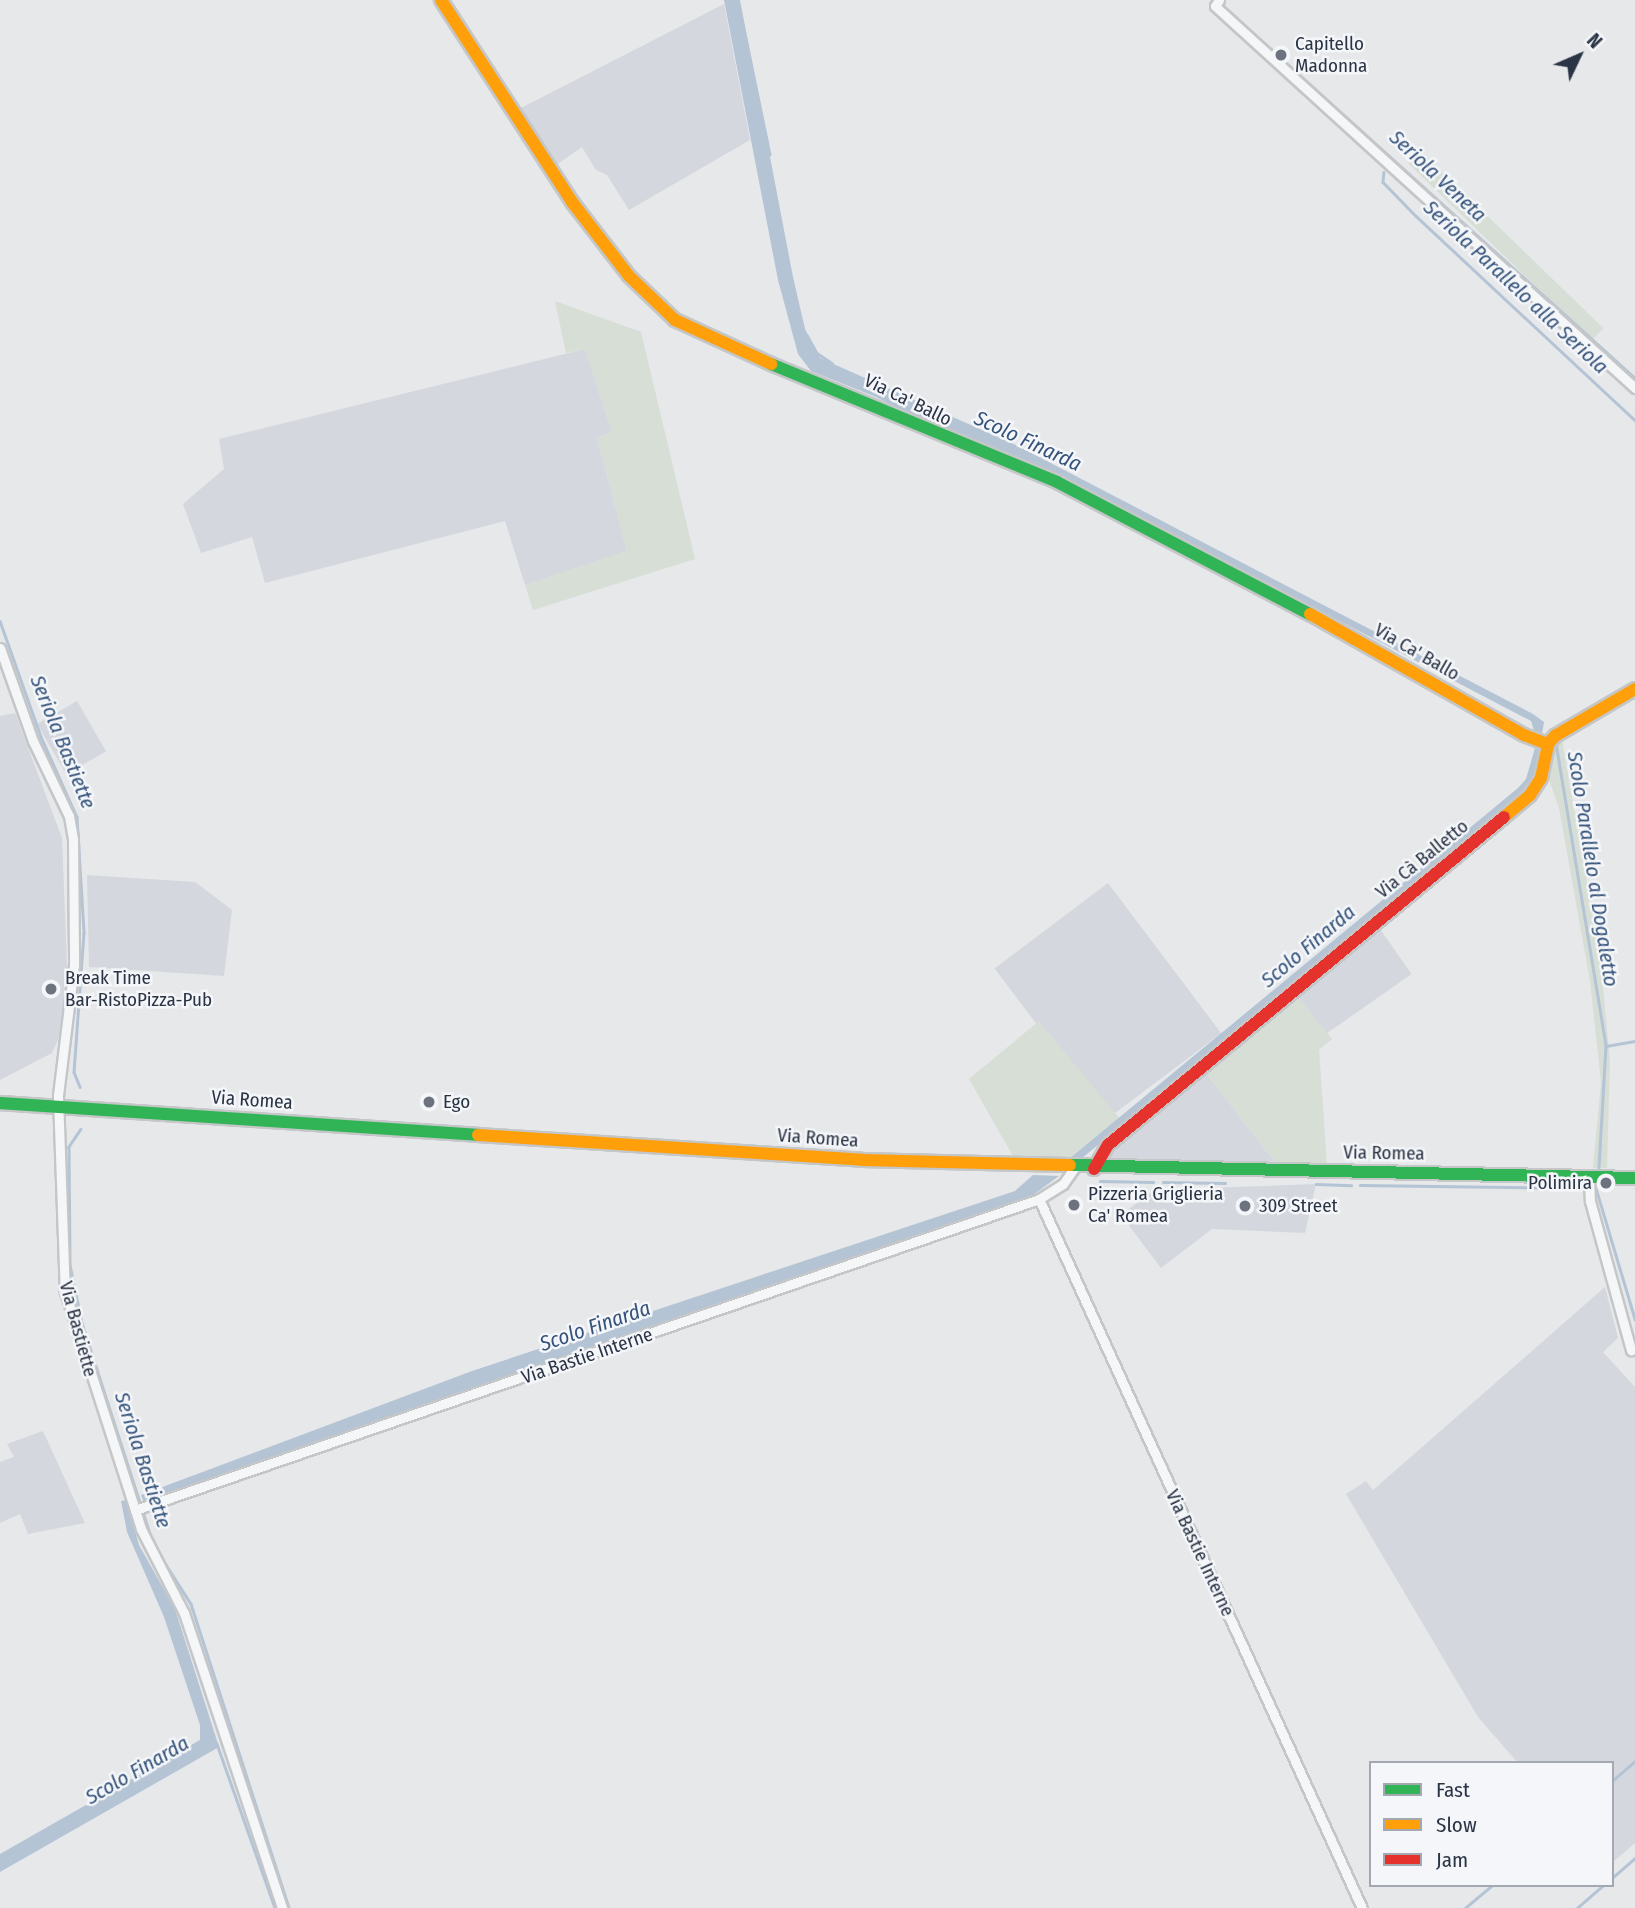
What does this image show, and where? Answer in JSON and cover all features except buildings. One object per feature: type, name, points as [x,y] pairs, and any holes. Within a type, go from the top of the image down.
[{"type":"street","name":"Via Ca' Ballo","points":[[441,0],[572,202],[629,276],[676,320],[752,357],[852,394],[957,444],[1057,482],[1374,649],[1524,735],[1548,744]]},
{"type":"street","points":[[1218,3],[1635,388]]},
{"type":"street","name":"Via Bastiette","points":[[0,648],[33,741],[71,824],[74,965],[59,1107],[65,1292],[140,1509],[184,1613],[282,1908]]},
{"type":"street","points":[[1548,744],[1635,689]]},
{"type":"street","name":"Via Cà Balletto","points":[[1094,1169],[1108,1145],[1530,795],[1541,778],[1548,744]]},
{"type":"street","name":"Via Romea","points":[[0,1103],[862,1160],[1094,1169],[1635,1178]]},
{"type":"street","name":"Via Bastie Interne","points":[[140,1509],[1039,1199],[1063,1184],[1074,1168]]},
{"type":"street","points":[[1589,1177],[1590,1201],[1631,1350]]},
{"type":"street","name":"Via Bastie Interne","points":[[1039,1199],[1362,1908]]},
{"type":"shaded area","points":[[724,4],[750,140],[629,210],[607,175],[596,170],[582,147],[555,166],[517,110]]},
{"type":"shaded area","points":[[1420,151],[1603,328],[1592,340],[1408,163]]},
{"type":"shaded area","points":[[555,301],[641,332],[695,559],[533,610],[525,585],[627,551],[597,438],[612,432],[585,349],[566,353]]},
{"type":"shaded area","points":[[585,349],[612,432],[597,438],[627,551],[525,585],[505,521],[265,583],[252,537],[201,553],[183,504],[224,469],[219,439]]},
{"type":"shaded area","points":[[77,701],[106,751],[66,774],[37,724]]},
{"type":"shaded area","points":[[15,713],[62,838],[67,966],[60,1035],[52,1053],[0,1080],[0,716]]},
{"type":"shaded area","points":[[1562,740],[1600,956],[1610,1060],[1607,1168],[1593,1168],[1601,1082],[1590,981],[1559,808],[1548,777],[1551,747]]},
{"type":"shaded area","points":[[87,875],[195,882],[232,910],[224,976],[89,967]]},
{"type":"shaded area","points":[[1108,883],[1221,1033],[1108,1119],[995,968]]},
{"type":"shaded area","points":[[1380,929],[1412,974],[1325,1035],[1293,990]]},
{"type":"shaded area","points":[[1298,996],[1332,1039],[1319,1050],[1327,1166],[1277,1165],[1206,1073]]},
{"type":"shaded area","points":[[1039,1021],[1120,1119],[1069,1159],[1013,1156],[969,1079]]},
{"type":"shaded area","points":[[1206,1073],[1277,1165],[1100,1160]]},
{"type":"shaded area","points":[[1316,1184],[1305,1233],[1212,1229],[1161,1268],[1121,1215],[1154,1190]]},
{"type":"shaded area","points":[[1605,1287],[1618,1338],[1603,1352],[1635,1387],[1635,1843],[1614,1861],[1614,1761],[1516,1761],[1478,1717],[1346,1494],[1366,1481],[1373,1490]]},
{"type":"shaded area","points":[[43,1431],[85,1523],[28,1534],[20,1514],[0,1523],[0,1462],[14,1457],[7,1444]]},
{"type":"water","points":[[724,0],[740,0],[793,277],[805,329],[820,358],[1018,446],[1533,714],[1544,722],[1542,734],[1535,734],[1531,721],[1087,489],[949,435],[876,397],[811,371],[798,354],[778,280]]},
{"type":"water","points":[[1535,748],[1541,750],[1536,773],[1518,796],[1081,1159],[1069,1159],[1518,788],[1526,779]]},
{"type":"water","points":[[1033,1175],[1059,1176],[1033,1195],[144,1503],[141,1495],[472,1371],[1015,1191]]},
{"type":"water","points":[[126,1500],[139,1545],[175,1609],[219,1747],[0,1872],[0,1854],[200,1740],[200,1725],[164,1617],[127,1532],[121,1501]]},
{"type":"waterway","name":"Seriola Veneta","points":[[1221,4],[1635,378]]},
{"type":"waterway","name":"Scolo Finarda","points":[[743,24],[770,154]]},
{"type":"waterway","name":"Seriola Parallelo alla Seriola","points":[[1384,172],[1383,182],[1416,216],[1635,420]]},
{"type":"waterway","name":"Scolo Finarda","points":[[807,335],[817,353],[832,363]]},
{"type":"waterway","name":"Seriola Bastiette","points":[[0,621],[41,737],[77,817],[84,933],[74,1072],[80,1087]]},
{"type":"waterway","name":"Scolo Parallelo al Dogaletto","points":[[1556,743],[1606,1046],[1599,1168]]},
{"type":"waterway","points":[[1606,1046],[1635,1041]]},
{"type":"waterway","name":"Seriola Bastiette","points":[[81,1129],[69,1147],[70,1265],[82,1323],[153,1543]]},
{"type":"waterway","points":[[1100,1181],[1153,1182]]},
{"type":"waterway","points":[[1163,1182],[1225,1183]]},
{"type":"waterway","points":[[1316,1184],[1351,1185]]},
{"type":"waterway","points":[[1360,1185],[1585,1188]]},
{"type":"waterway","name":"Scolo Parallelo al Dogaletto","points":[[1596,1188],[1635,1319]]},
{"type":"waterway","name":"Seriola Bastiette","points":[[156,1549],[191,1604],[289,1908]]},
{"type":"waterway","name":"Seriola Bastiette","points":[[217,1744],[275,1908]]},
{"type":"waterway","name":"Scolo Parallelo al Dogaletto","points":[[1614,1779],[1635,1761]]},
{"type":"waterway","points":[[1614,1876],[1635,1858]]},
{"type":"waterway","name":"Scolo Parallelo al Dogaletto","points":[[1465,1908],[1490,1887]]},
{"type":"waterway","points":[[1577,1908],[1601,1887]]},
{"type":"traffic: fast","points":[[771,364],[1057,482],[1310,614]]},
{"type":"traffic: fast","points":[[0,1103],[478,1135]]},
{"type":"traffic: fast","points":[[1070,1165],[1635,1178]]},
{"type":"traffic: slow","points":[[441,0],[572,202],[629,276],[675,320],[771,364]]},
{"type":"traffic: slow","points":[[1310,614],[1524,735],[1548,744]]},
{"type":"traffic: slow","points":[[1504,817],[1530,795],[1541,778],[1548,744],[1555,736],[1635,689]]},
{"type":"traffic: slow","points":[[478,1135],[862,1160],[1070,1165]]},
{"type":"traffic: jam","points":[[1094,1169],[1108,1145],[1504,817]]},
{"type":"place","name":"Capitello Madonna","points":[[1281,55]]},
{"type":"place","name":"Break Time Bar-RistoPizza-Pub","points":[[51,989]]},
{"type":"place","name":"Ego","points":[[429,1102]]},
{"type":"place","name":"Polimira","points":[[1606,1183]]},
{"type":"place","name":"Pizzeria Griglieria Ca' Romea","points":[[1074,1205]]},
{"type":"place","name":"309 Street","points":[[1245,1206]]}]
